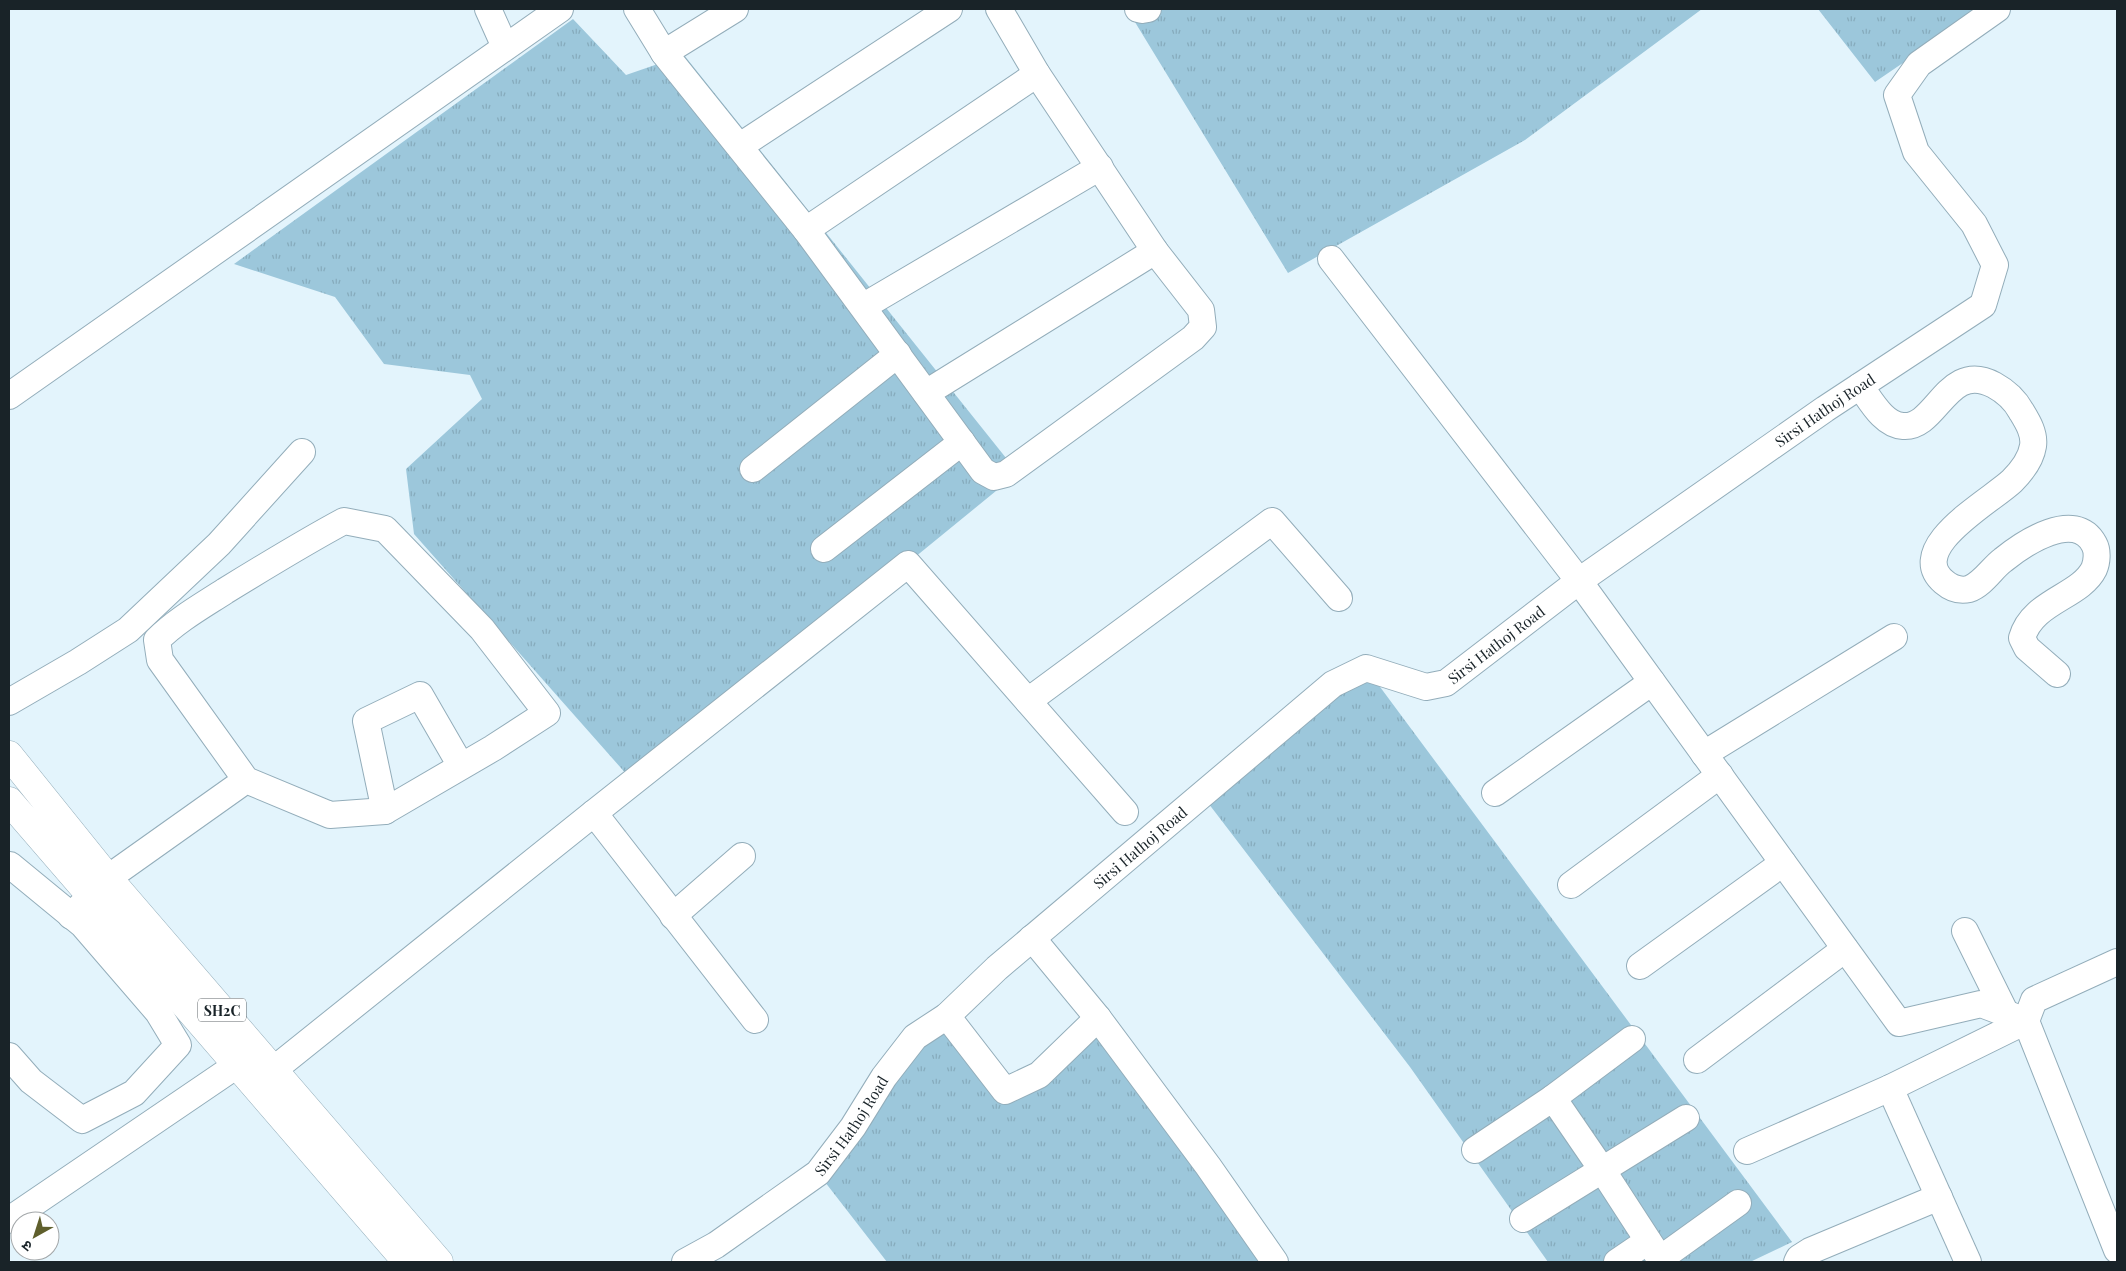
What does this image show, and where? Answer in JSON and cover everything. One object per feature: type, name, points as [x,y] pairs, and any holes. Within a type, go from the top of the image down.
[{"type":"main road","name":"SH2C","points":[[9,755],[99,887],[255,1073],[407,1262]]},
{"type":"main road","name":"SH2C","points":[[9,801],[99,887]]},
{"type":"main road","name":"SH2C","points":[[255,1073],[439,1262]]},
{"type":"street","points":[[488,9],[505,47]]},
{"type":"street","points":[[9,396],[560,9]]},
{"type":"street","points":[[637,9],[664,53],[806,230],[864,306],[983,471],[994,477],[1006,474],[1193,338],[1203,327],[1202,310],[1155,251],[1037,74],[999,9]]},
{"type":"street","points":[[664,53],[736,9]]},
{"type":"street","points":[[740,146],[949,9]]},
{"type":"street","points":[[1138,9],[1148,9]]},
{"type":"street","name":"Sirsi Hathoj Road","points":[[685,1262],[716,1246],[818,1173],[853,1127],[884,1077],[915,1037],[947,1016],[997,968],[1333,684],[1366,668],[1426,687],[1446,683],[1579,581],[1860,386],[1983,305],[1995,265],[1974,224],[1916,152],[1897,95],[1919,64],[1997,9]]},
{"type":"street","points":[[806,230],[1037,74]]},
{"type":"street","points":[[864,306],[1100,167]]},
{"type":"street","points":[[926,394],[1155,251]]},
{"type":"street","points":[[1331,259],[1579,581],[1899,1023],[1981,1004],[2015,1021]]},
{"type":"street","points":[[753,469],[898,354]]},
{"type":"street","points":[[1860,386],[1890,422],[1903,426],[1914,424],[1930,412],[1952,388],[1966,380],[1985,380],[2004,390],[2019,408],[2031,429],[2033,444],[2028,461],[2013,480],[1946,534],[1936,549],[1934,566],[1943,582],[1957,590],[1969,588],[1980,582],[2002,560],[2045,533],[2067,527],[2082,531],[2094,544],[2097,557],[2093,570],[2081,583],[2033,617],[2025,627],[2022,638],[2027,648],[2057,674]]},
{"type":"street","points":[[824,548],[962,442]]},
{"type":"street","points":[[9,702],[128,630],[219,544],[302,452]]},
{"type":"street","points":[[344,520],[385,529],[482,629],[547,713],[461,766],[385,811],[330,815],[246,780],[160,660],[157,640],[167,630],[292,549],[344,520]]},
{"type":"street","points":[[1028,701],[1272,521],[1339,598]]},
{"type":"street","points":[[9,1220],[255,1073],[594,813],[908,564],[1125,812]]},
{"type":"street","points":[[1704,754],[1894,637]]},
{"type":"street","points":[[1495,793],[1652,682]]},
{"type":"street","points":[[385,811],[366,721],[420,695],[461,766]]},
{"type":"street","points":[[1571,885],[1720,775]]},
{"type":"street","points":[[71,916],[99,887],[246,780]]},
{"type":"street","points":[[594,813],[755,1020]]},
{"type":"street","points":[[673,916],[742,856]]},
{"type":"street","points":[[1640,966],[1783,863]]},
{"type":"street","points":[[9,866],[83,926],[158,1012],[178,1045],[134,1093],[82,1120],[31,1081],[11,1063]]},
{"type":"street","points":[[1965,931],[2015,1021],[2117,1250]]},
{"type":"street","points":[[1032,938],[1098,1018],[1208,1166],[1275,1262]]},
{"type":"street","points":[[1697,1060],[1845,949]]},
{"type":"street","points":[[1747,1152],[1890,1088],[2015,1021],[2034,1000],[2117,962]]},
{"type":"street","points":[[947,1016],[1005,1091],[1039,1075],[1098,1018]]},
{"type":"street","points":[[1475,1150],[1552,1098],[1632,1039]]},
{"type":"street","points":[[1890,1088],[1968,1262]]},
{"type":"street","points":[[1552,1098],[1603,1171],[1657,1254]]},
{"type":"street","points":[[1524,1219],[1686,1118]]},
{"type":"street","points":[[1797,1262],[1799,1258],[1810,1251],[1939,1197]]},
{"type":"street","points":[[1617,1262],[1657,1254],[1738,1203]]},
{"type":"green space","points":[[1127,9],[1702,9],[1525,140],[1288,273]]},
{"type":"green space","points":[[1818,9],[1982,9],[1875,82]]},
{"type":"green space","points":[[573,19],[626,75],[684,55],[1018,473],[636,785],[414,534],[406,469],[482,399],[470,375],[384,364],[335,297],[234,264]]},
{"type":"green space","points":[[1366,668],[1792,1242],[1750,1262],[1548,1262],[1410,1067],[1202,795]]},
{"type":"green space","points":[[947,1016],[1005,1091],[1098,1018],[1275,1262],[887,1262],[818,1173]]}]
